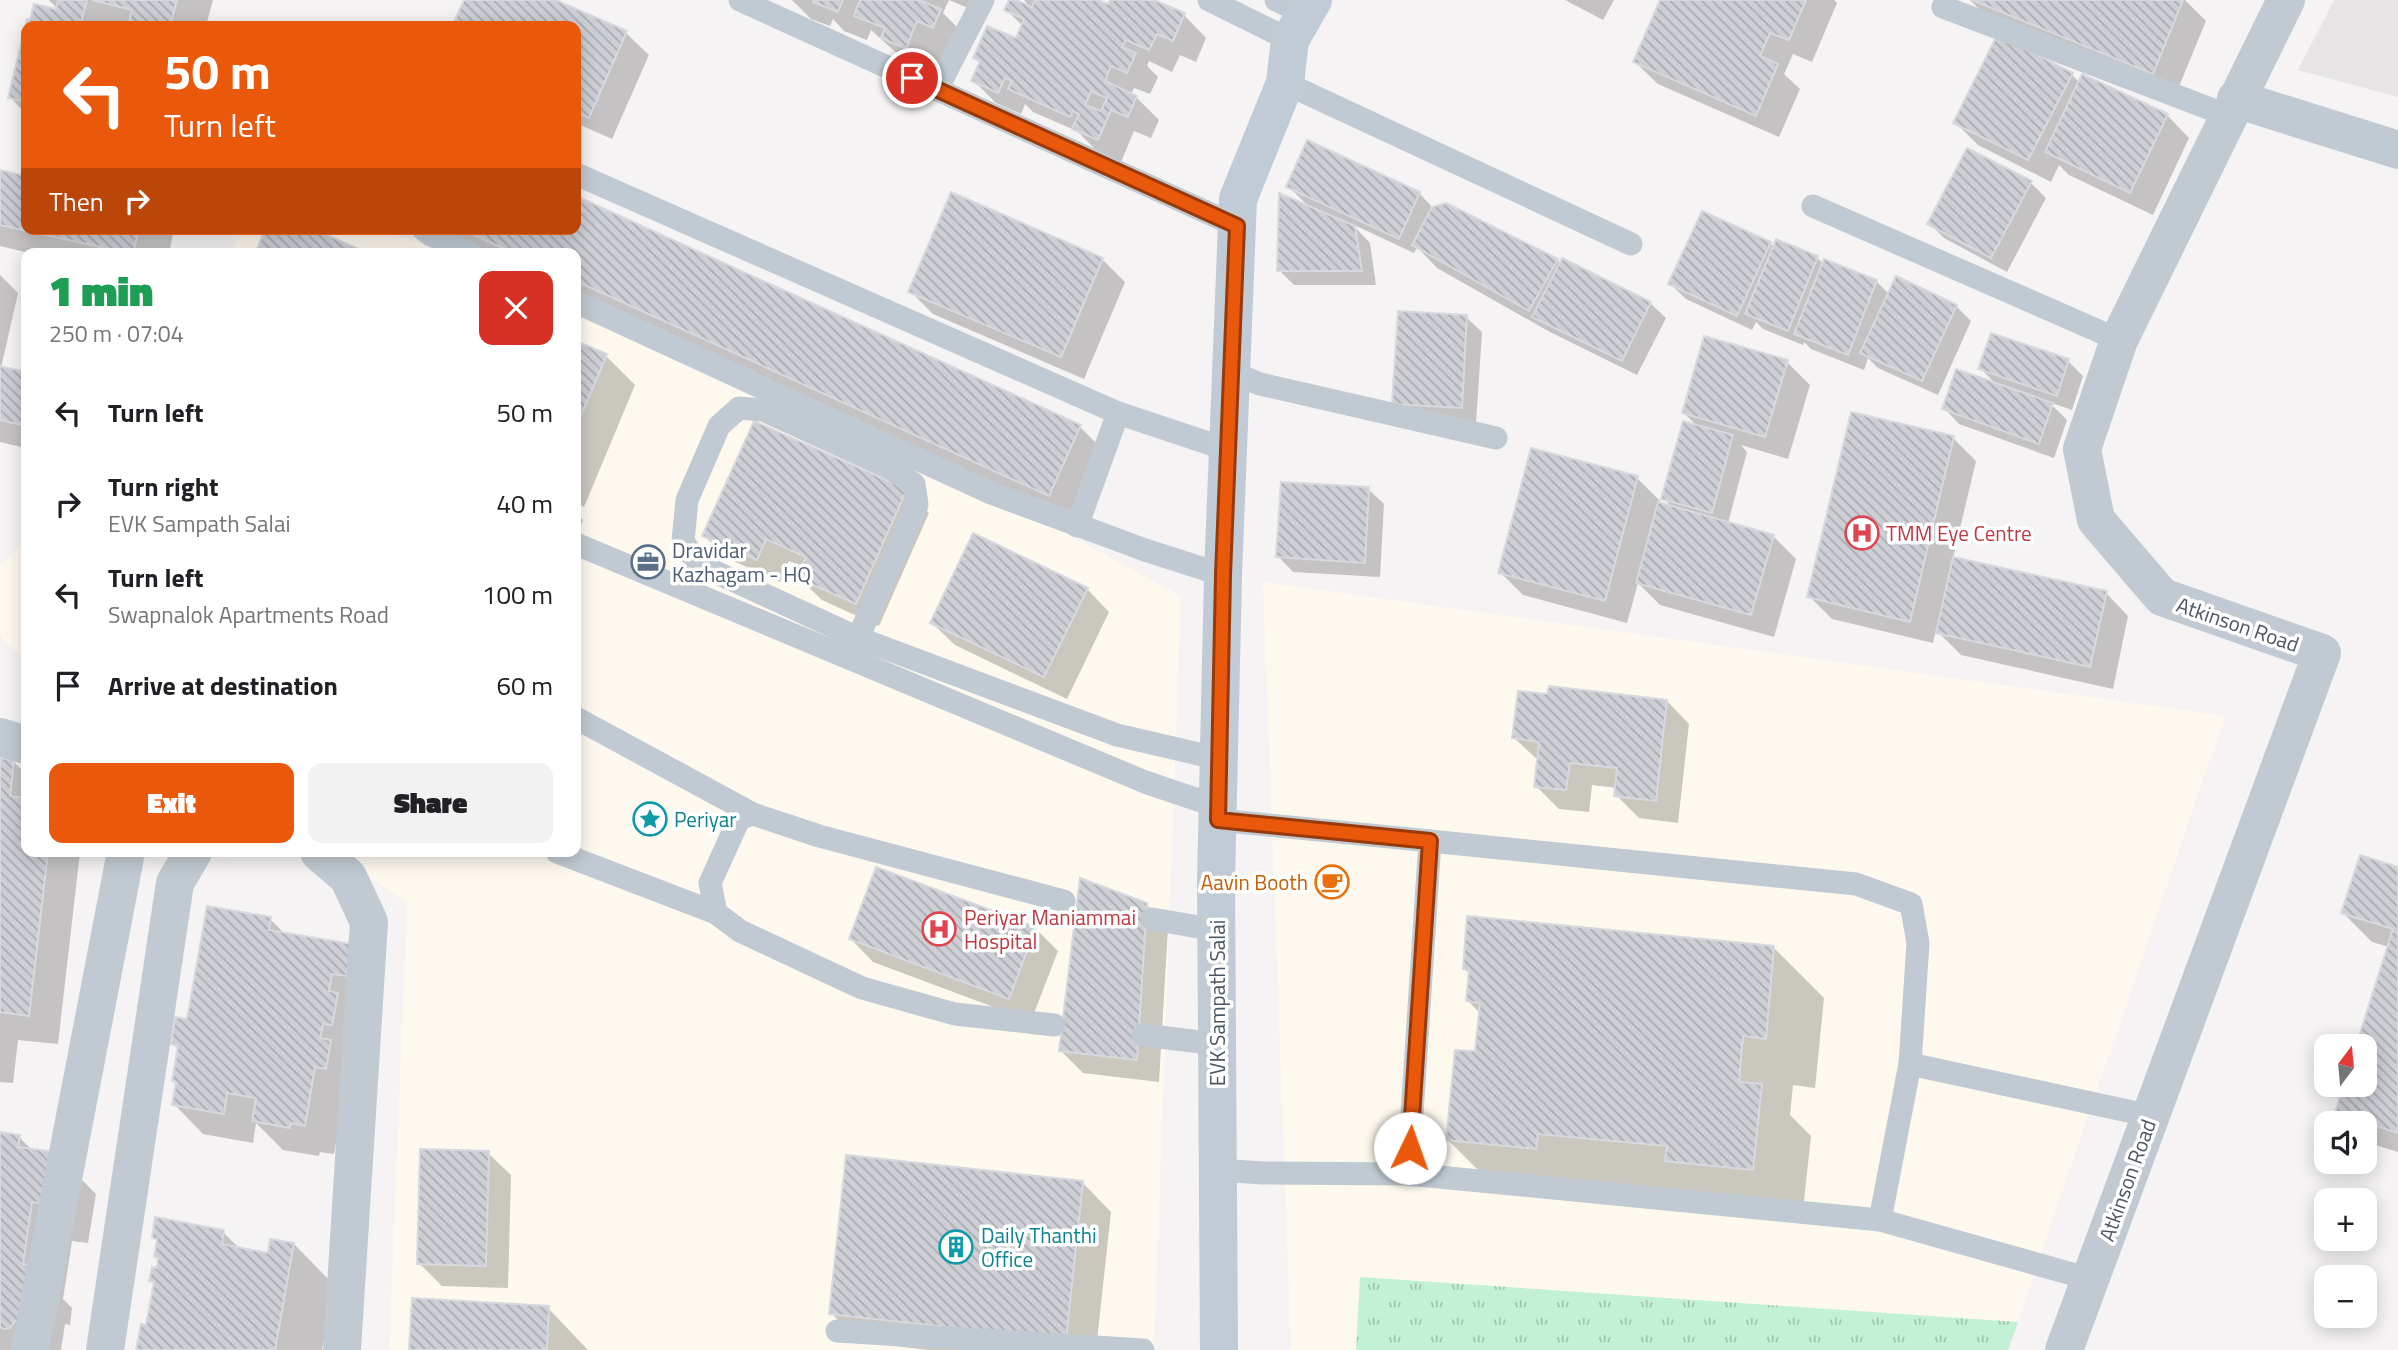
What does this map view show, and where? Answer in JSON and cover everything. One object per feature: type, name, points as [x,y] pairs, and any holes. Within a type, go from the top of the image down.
[{"type":"street","name":"Atkinson Road","points":[[2064,1350],[2322,653],[2162,597],[2096,520],[2082,449],[2119,340],[2286,0]]},
{"type":"street","name":"EVK Sampath Salai","points":[[1219,1350],[1216,930],[1223,575],[1238,199],[1285,83],[1296,13]]},
{"type":"street","points":[[2233,107],[2398,150]]},
{"type":"street","points":[[0,737],[21,743]]},
{"type":"street","points":[[20,1345],[125,857]]},
{"type":"street","points":[[105,1350],[175,883],[190,857]]},
{"type":"street","points":[[325,857],[348,877],[369,922],[342,1350]]},
{"type":"lane","points":[[740,0],[1237,226]]},
{"type":"lane","points":[[937,89],[984,0]]},
{"type":"lane","points":[[1209,0],[1296,13]]},
{"type":"lane","points":[[1943,8],[2233,107]]},
{"type":"lane","points":[[1285,83],[1631,244]]},
{"type":"lane","points":[[581,176],[1118,413],[1229,450]]},
{"type":"lane","points":[[1813,206],[2119,340]]},
{"type":"lane","points":[[430,235],[458,248]]},
{"type":"lane","points":[[581,304],[991,494],[1223,575]]},
{"type":"lane","points":[[1233,373],[1260,384],[1496,438]]},
{"type":"lane","points":[[858,638],[917,505],[914,484],[890,468],[763,410],[739,408],[719,426],[687,500],[683,541],[698,564],[858,638],[1117,735],[1220,759]]},
{"type":"lane","points":[[1077,526],[1118,413]]},
{"type":"lane","points":[[581,546],[1218,813],[1430,841],[1856,884],[1911,904],[1918,943],[1910,1064],[1880,1220]]},
{"type":"lane","points":[[581,721],[753,814],[819,836],[1064,901]]},
{"type":"lane","points":[[716,913],[710,883],[739,819],[753,814]]},
{"type":"lane","points":[[1408,1174],[1430,841]]},
{"type":"lane","points":[[570,857],[716,913],[740,931],[862,988],[955,1014],[1054,1026]]},
{"type":"lane","points":[[1152,919],[1216,930]]},
{"type":"lane","points":[[1143,1035],[1217,1044]]},
{"type":"lane","points":[[1910,1064],[2151,1116]]},
{"type":"lane","points":[[1217,1170],[1408,1174],[1880,1220],[2091,1279]]},
{"type":"lane","points":[[837,1331],[1143,1350]]},
{"type":"shaded area","points":[[2334,0],[2398,0],[2398,97],[2298,70]]},
{"type":"shaded area","points":[[240,235],[392,235],[437,248],[233,248]]},
{"type":"shaded area","points":[[581,304],[991,493],[1181,596],[1154,1350],[389,1350],[407,903],[340,857],[581,857]]},
{"type":"shaded area","points":[[21,543],[21,657],[0,637],[0,567]]},
{"type":"shaded area","points":[[1263,582],[2225,716],[2008,1350],[1291,1350]]},
{"type":"green space","points":[[1360,1277],[2018,1322],[2008,1350],[1356,1350]]},
{"type":"building","points":[[58,0],[87,0],[81,21],[27,21],[30,20],[34,4],[56,9]]},
{"type":"building","points":[[92,0],[177,0],[171,21],[129,21],[132,10]]},
{"type":"building","points":[[464,0],[556,0],[627,31],[589,118],[581,114],[581,21],[454,21]]},
{"type":"building","points":[[843,0],[838,12],[813,2]]},
{"type":"building","points":[[860,0],[919,0],[941,9],[933,28],[917,21],[906,49],[881,38],[885,28],[854,16]]},
{"type":"building","points":[[1009,0],[1032,7],[1035,0],[1098,0],[1108,4],[1110,0],[1154,0],[1185,13],[1173,41],[1157,34],[1149,50],[1126,40],[1122,47],[1136,53],[1127,73],[1111,66],[1105,81],[1137,96],[1128,117],[1111,110],[1098,140],[1072,129],[1079,114],[1073,111],[1070,117],[1008,89],[1012,81],[1005,78],[998,93],[971,81],[980,61],[973,58],[987,26],[1016,38],[1024,19],[1004,10]],"holes":[[[1091,91],[1107,98],[1101,111],[1085,105]]]},
{"type":"building","points":[[1660,0],[1806,0],[1789,40],[1770,33],[1760,56],[1778,64],[1756,116],[1633,62]]},
{"type":"building","points":[[1972,0],[2183,0],[2153,74]]},
{"type":"building","points":[[1997,35],[2073,73],[2028,160],[1953,123]]},
{"type":"building","points":[[21,44],[21,101],[8,98]]},
{"type":"building","points":[[2082,74],[2168,114],[2130,193],[2045,152]]},
{"type":"building","points":[[1307,140],[1420,192],[1399,239],[1286,187]]},
{"type":"building","points":[[1967,148],[2032,181],[1991,258],[1927,224]]},
{"type":"building","points":[[0,170],[21,175],[21,230],[0,225]]},
{"type":"building","points":[[951,192],[1103,258],[1061,357],[908,292]]},
{"type":"building","points":[[1279,193],[1355,226],[1362,271],[1277,271]]},
{"type":"building","points":[[581,198],[1081,425],[1049,496],[581,283],[581,248],[502,248],[474,235],[581,235]]},
{"type":"building","points":[[1446,203],[1558,259],[1529,311],[1412,245],[1432,207]]},
{"type":"building","points":[[1702,211],[1771,242],[1737,316],[1668,284]]},
{"type":"building","points":[[46,235],[138,235],[134,248],[105,248]]},
{"type":"building","points":[[263,235],[327,235],[356,248],[257,248]]},
{"type":"building","points":[[1776,239],[1818,256],[1788,331],[1745,314]]},
{"type":"building","points":[[1562,258],[1651,302],[1622,361],[1532,317]]},
{"type":"building","points":[[1824,259],[1877,280],[1848,355],[1794,334]]},
{"type":"building","points":[[1896,276],[1957,305],[1922,381],[1860,353]]},
{"type":"building","points":[[1398,311],[1467,315],[1462,408],[1392,404]]},
{"type":"building","points":[[1991,333],[2069,359],[2057,396],[1978,369]]},
{"type":"building","points":[[1704,336],[1788,360],[1765,437],[1682,413]]},
{"type":"building","points":[[581,343],[607,354],[581,416]]},
{"type":"building","points":[[0,366],[21,371],[21,425],[0,420]]},
{"type":"building","points":[[1956,369],[2053,403],[2039,444],[1942,409]]},
{"type":"building","points":[[1851,412],[1954,436],[1910,622],[1807,597]]},
{"type":"building","points":[[754,421],[907,489],[856,604],[797,578],[806,557],[766,539],[757,560],[702,536]]},
{"type":"building","points":[[1683,421],[1733,435],[1712,513],[1661,499]]},
{"type":"building","points":[[1531,448],[1638,476],[1605,601],[1498,573]]},
{"type":"building","points":[[1281,482],[1369,487],[1365,563],[1276,557]]},
{"type":"building","points":[[1658,502],[1774,535],[1751,615],[1636,583]]},
{"type":"building","points":[[973,533],[1088,588],[1044,677],[930,623]]},
{"type":"building","points":[[1953,557],[2107,591],[2090,667],[1936,633]]},
{"type":"building","points":[[1549,686],[1667,700],[1656,801],[1614,796],[1617,768],[1570,763],[1566,790],[1534,787],[1539,742],[1512,738],[1518,691],[1547,694]]},
{"type":"building","points":[[0,758],[14,760],[10,796],[21,797],[21,857],[47,857],[29,1016],[0,1012]]},
{"type":"building","points":[[2360,855],[2398,867],[2398,1133],[2377,1126],[2377,1111],[2336,1111],[2340,1097],[2377,1097],[2377,1034],[2360,1034],[2393,929],[2341,913]]},
{"type":"building","points":[[876,867],[1036,927],[1009,999],[849,939]]},
{"type":"building","points":[[1080,878],[1147,903],[1137,1060],[1059,1051]]},
{"type":"building","points":[[207,906],[271,917],[269,930],[352,944],[347,976],[332,974],[329,991],[338,993],[332,1025],[323,1024],[320,1038],[331,1040],[326,1069],[315,1067],[305,1126],[291,1123],[290,1128],[252,1121],[256,1098],[227,1093],[224,1114],[172,1105],[176,1082],[172,1081],[178,1046],[171,1044],[175,1017],[187,1019]]},
{"type":"building","points":[[1467,916],[1774,946],[1766,1039],[1743,1036],[1739,1082],[1762,1084],[1753,1170],[1665,1161],[1667,1146],[1538,1134],[1536,1149],[1446,1140],[1455,1050],[1475,1051],[1480,1003],[1466,1001],[1469,970],[1463,969]]},
{"type":"building","points":[[0,1132],[20,1135],[18,1147],[56,1152],[49,1204],[32,1202],[23,1264],[32,1266],[20,1321],[15,1321],[10,1328],[4,1329],[0,1327]]},
{"type":"building","points":[[420,1149],[489,1151],[486,1266],[417,1264]]},
{"type":"building","name":"Daily Thanthi Office","points":[[846,1155],[1083,1181],[1066,1340],[829,1314]]},
{"type":"building","points":[[155,1217],[224,1230],[222,1244],[268,1253],[270,1239],[294,1243],[275,1350],[136,1350],[141,1324],[146,1325],[154,1282],[149,1281],[152,1267],[157,1268],[158,1258],[154,1257],[157,1239],[152,1238]]},
{"type":"building","points":[[412,1298],[549,1306],[547,1350],[409,1350]]},
{"type":"place","name":"TMM Eye Centre","points":[[1862,533]]},
{"type":"place","name":"Dravidar Kazhagam - HQ","points":[[648,562]]},
{"type":"place","name":"Periyar","points":[[650,819]]},
{"type":"place","name":"Aavin Booth","points":[[1332,882]]},
{"type":"place","name":"Periyar Maniammai Hospital","points":[[939,929]]},
{"type":"place","name":"Daily Thanthi Office","points":[[956,1247]]},
{"type":"route","points":[[912,78],[1237,226],[1223,575],[1218,820],[1430,841],[1410,1148]]}]
